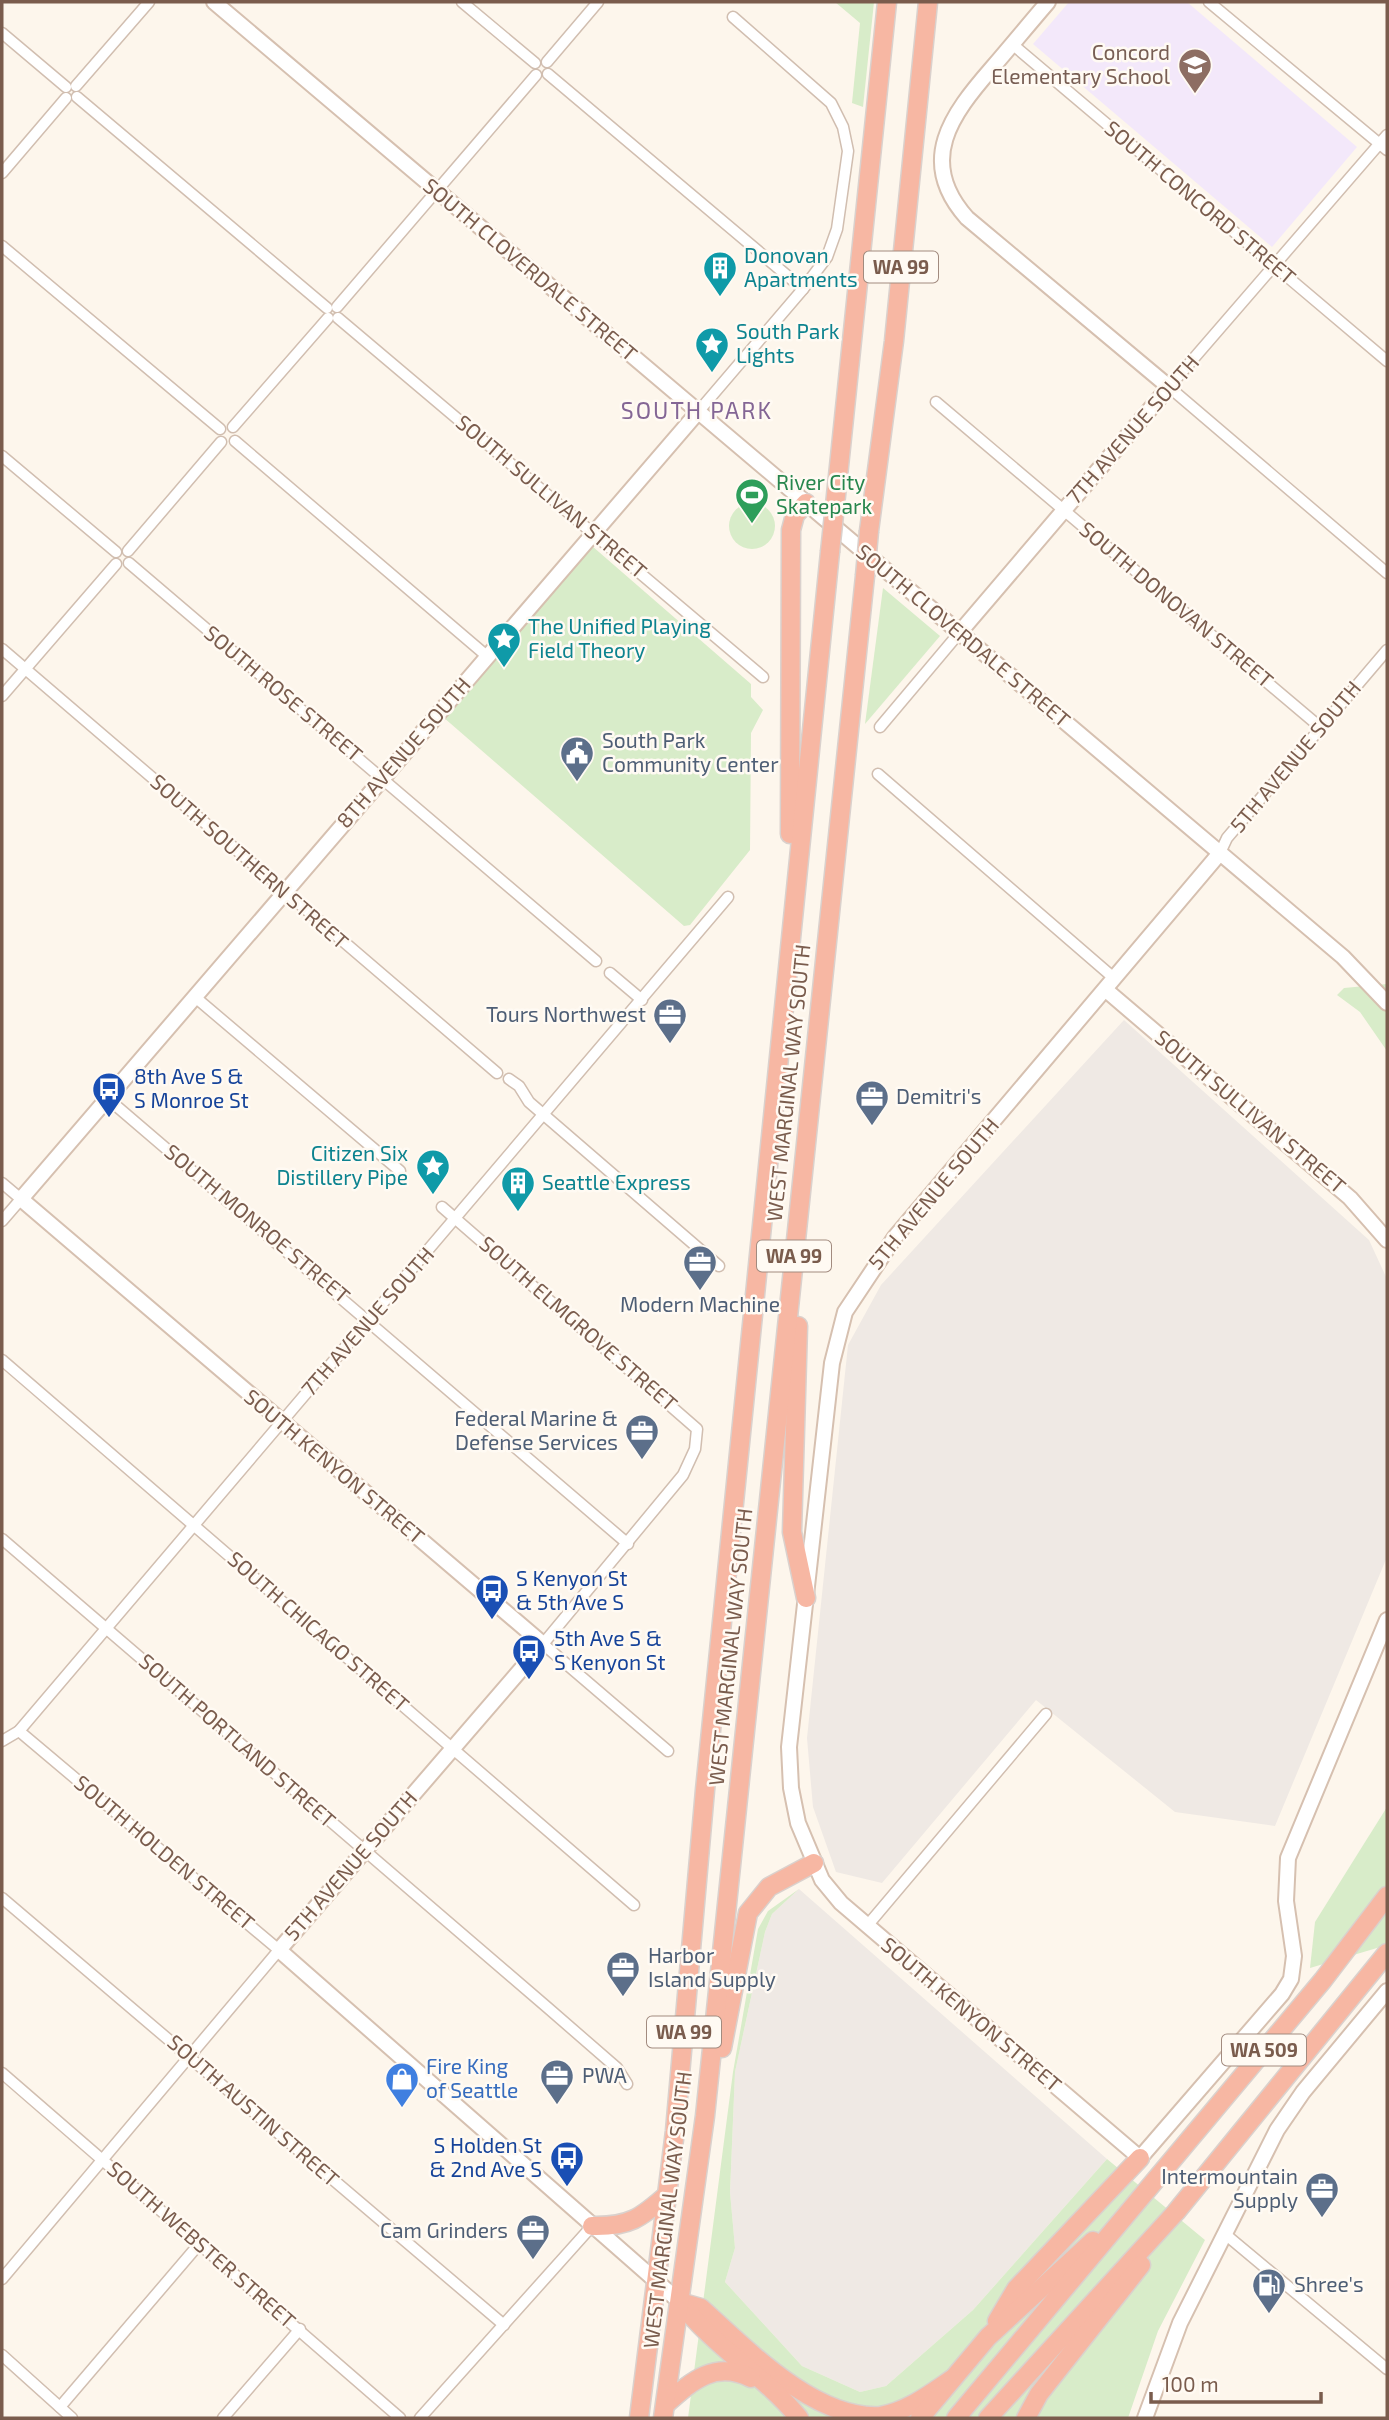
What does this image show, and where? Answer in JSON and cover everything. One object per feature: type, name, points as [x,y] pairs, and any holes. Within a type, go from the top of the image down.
[{"type":"highway","name":"WEST MARGINAL WAY SOUTH","points":[[639,2418],[667,2194],[790,932],[887,2]]},
{"type":"highway","name":"WEST MARGINAL WAY SOUTH","points":[[664,2411],[705,2116],[869,531],[894,341],[928,2]]},
{"type":"highway","points":[[790,932],[791,530],[795,515],[806,503]]},
{"type":"highway","points":[[804,1158],[792,1476],[793,1532],[806,1598]]},
{"type":"highway","points":[[705,2116],[748,1913],[769,1887],[814,1863]]},
{"type":"highway","name":"WA 509","points":[[956,2418],[1324,1980],[1387,1896]]},
{"type":"highway","name":"WA 509","points":[[988,2418],[1176,2212],[1387,1952]]},
{"type":"highway","points":[[988,2337],[1016,2289],[1140,2158]]},
{"type":"highway","points":[[592,2226],[626,2224],[667,2194]]},
{"type":"highway","points":[[919,2418],[988,2337],[1137,2201]]},
{"type":"highway","points":[[1026,2418],[1039,2394],[1175,2221],[1176,2212]]},
{"type":"highway","points":[[680,2302],[701,2308],[810,2402],[847,2415],[880,2416],[899,2410],[919,2401],[952,2379]]},
{"type":"highway","points":[[680,2302],[699,2326],[769,2387],[799,2418]]},
{"type":"highway","name":"WA 99","points":[[664,2411],[693,2381],[718,2371],[742,2373],[769,2387]]},
{"type":"street","points":[[2,173],[149,2]]},
{"type":"street","name":"SOUTH CLOVERDALE STREET","points":[[214,2],[1343,957],[1387,1003]]},
{"type":"street","points":[[233,428],[536,75],[535,63],[462,2]]},
{"type":"street","points":[[547,62],[598,2]]},
{"type":"street","points":[[1048,2],[954,113],[944,137],[942,167],[952,199],[967,218],[1387,573]]},
{"type":"street","points":[[1209,2],[1383,147]]},
{"type":"street","name":"8TH AVENUE SOUTH","points":[[2,1221],[698,412],[827,257],[835,237],[848,151],[843,127],[831,103],[820,91],[733,17]]},
{"type":"street","name":"SOUTH SULLIVAN STREET","points":[[2,33],[763,677]]},
{"type":"street","name":"SOUTH CONCORD STREET","points":[[1012,44],[1387,361]]},
{"type":"street","points":[[535,63],[541,59],[551,68],[548,75],[536,75]]},
{"type":"street","points":[[548,75],[803,289]]},
{"type":"street","name":"7TH AVENUE SOUTH","points":[[880,727],[1169,387],[1274,266],[1383,147],[1387,135]]},
{"type":"street","points":[[2,246],[220,429]]},
{"type":"street","name":"SOUTH DONOVAN STREET","points":[[936,402],[1320,727]]},
{"type":"street","points":[[221,442],[218,434],[226,425],[233,428],[237,434],[235,441]]},
{"type":"street","points":[[221,442],[228,444],[235,441]]},
{"type":"street","points":[[235,441],[488,657]]},
{"type":"street","points":[[128,551],[221,442]]},
{"type":"street","points":[[2,456],[116,552],[116,564],[2,696]]},
{"type":"street","points":[[116,552],[122,549],[128,551],[131,558],[129,564],[116,564]]},
{"type":"street","name":"SOUTH ROSE STREET","points":[[129,564],[596,961]]},
{"type":"street","name":"SOUTH SOUTHERN STREET","points":[[2,649],[497,1073]]},
{"type":"street","name":"5TH AVENUE SOUTH","points":[[814,1863],[796,1815],[789,1764],[790,1723],[832,1363],[845,1312],[895,1237],[1111,985],[1220,853],[1227,838],[1387,650]]},
{"type":"street","name":"SOUTH SULLIVAN STREET","points":[[878,774],[1350,1198],[1387,1240]]},
{"type":"street","name":"7TH AVENUE SOUTH","points":[[2,1742],[19,1731],[728,897]]},
{"type":"street","points":[[610,973],[642,1000]]},
{"type":"street","points":[[195,997],[400,1171]]},
{"type":"street","points":[[509,1079],[544,1115],[719,1266]]},
{"type":"street","name":"SOUTH MONROE STREET","points":[[107,1098],[370,1320],[628,1544]]},
{"type":"street","name":"SOUTH KENYON STREET","points":[[2,1183],[667,1751]]},
{"type":"street","name":"SOUTH ELMGROVE STREET","points":[[442,1208],[691,1421],[697,1429],[695,1450]]},
{"type":"street","name":"SOUTH CHICAGO STREET","points":[[2,1360],[634,1905]]},
{"type":"street","name":"5TH AVENUE SOUTH","points":[[2,2279],[279,1950],[628,1544],[683,1475],[695,1450]]},
{"type":"street","name":"SOUTH PORTLAND STREET","points":[[2,1539],[617,2068],[627,2084]]},
{"type":"street","points":[[1140,2158],[1282,1994],[1291,1979],[1294,1956],[1286,1901],[1288,1858],[1387,1620]]},
{"type":"street","points":[[867,1926],[1046,1714]]},
{"type":"street","name":"SOUTH HOLDEN STREET","points":[[19,1731],[279,1950],[680,2302]]},
{"type":"street","name":"SOUTH KENYON STREET","points":[[814,1863],[832,1894],[867,1926],[1140,2158]]},
{"type":"street","name":"SOUTH AUSTIN STREET","points":[[2,1898],[504,2325]]},
{"type":"street","points":[[1145,2418],[1180,2323],[1253,2173],[1287,2114],[1387,1991]]},
{"type":"street","name":"SOUTH WEBSTER STREET","points":[[2,2073],[400,2418]]},
{"type":"street","points":[[420,2418],[592,2226]]},
{"type":"street","points":[[1224,2234],[1387,2369]]},
{"type":"street","points":[[60,2407],[200,2243]]},
{"type":"street","points":[[223,2418],[300,2329]]},
{"type":"street","points":[[2,2355],[72,2418]]},
{"type":"shaded area","name":"Concord Elementary School","points":[[1069,2],[1187,2],[1357,147],[1272,247],[1033,44]]},
{"type":"shaded area","points":[[1124,1020],[1369,1240],[1387,1279],[1387,1557],[1275,1826],[1175,1812],[1036,1700],[882,1883],[836,1872],[813,1807],[807,1738],[848,1345],[881,1285]]},
{"type":"shaded area","points":[[799,1889],[1107,2159],[973,2310],[886,2386],[860,2392],[802,2366],[725,2282],[735,2248],[730,2192],[735,2072],[765,1932],[772,1914]]},
{"type":"green space","points":[[835,2],[874,2],[863,107],[852,103],[860,23]]},
{"type":"green space","name":"River City Skatepark","points":[[752,503],[768,510],[775,526],[768,542],[752,549],[736,542],[729,526],[736,510]]},
{"type":"green space","points":[[592,546],[751,684],[751,697],[763,710],[751,733],[750,850],[690,925],[684,926],[443,717]]},
{"type":"green space","points":[[883,588],[940,636],[865,724]]},
{"type":"green space","points":[[1387,984],[1387,1051],[1360,1012],[1337,995],[1344,988]]},
{"type":"green space","points":[[1387,1807],[1387,1945],[1310,1968],[1315,1922]]},
{"type":"green space","points":[[799,1889],[772,1914],[765,1932],[735,2072],[730,2192],[735,2248],[725,2282],[802,2366],[860,2392],[886,2386],[973,2310],[1107,2159],[1205,2240],[1158,2331],[1128,2418],[688,2418],[733,2072],[758,1929],[768,1911]]},
{"type":"place","name":"Concord Elementary School","points":[[1195,95]]},
{"type":"place","name":"Donovan Apartments","points":[[720,298]]},
{"type":"place","name":"South Park Lights","points":[[712,374]]},
{"type":"place","name":"River City Skatepark","points":[[752,525]]},
{"type":"place","name":"The Unified Playing Field Theory","points":[[504,669]]},
{"type":"place","name":"South Park Community Center","points":[[577,783]]},
{"type":"place","name":"Tours Northwest","points":[[670,1045]]},
{"type":"place","name":"8th Ave S & S Monroe St","points":[[109,1119]]},
{"type":"place","name":"Demitri's","points":[[872,1127]]},
{"type":"place","name":"Citizen Six Distillery Pipe","points":[[433,1196]]},
{"type":"place","name":"Seattle Express","points":[[518,1213]]},
{"type":"place","name":"Modern Machine","points":[[700,1292]]},
{"type":"place","name":"Federal Marine & Defense Services","points":[[642,1461]]},
{"type":"place","name":"S Kenyon St & 5th Ave S","points":[[492,1621]]},
{"type":"place","name":"5th Ave S & S Kenyon St","points":[[529,1681]]},
{"type":"place","name":"Harbor Island Supply","points":[[623,1998]]},
{"type":"place","name":"PWA","points":[[557,2106]]},
{"type":"place","name":"Fire King of Seattle","points":[[402,2109]]},
{"type":"place","name":"S Holden St & 2nd Ave S","points":[[567,2188]]},
{"type":"place","name":"Intermountain Supply","points":[[1322,2219]]},
{"type":"place","name":"Cam Grinders","points":[[533,2261]]},
{"type":"place","name":"Shree's","points":[[1269,2315]]},
{"type":"district","name":"SOUTH PARK","points":[[697,411]]}]
